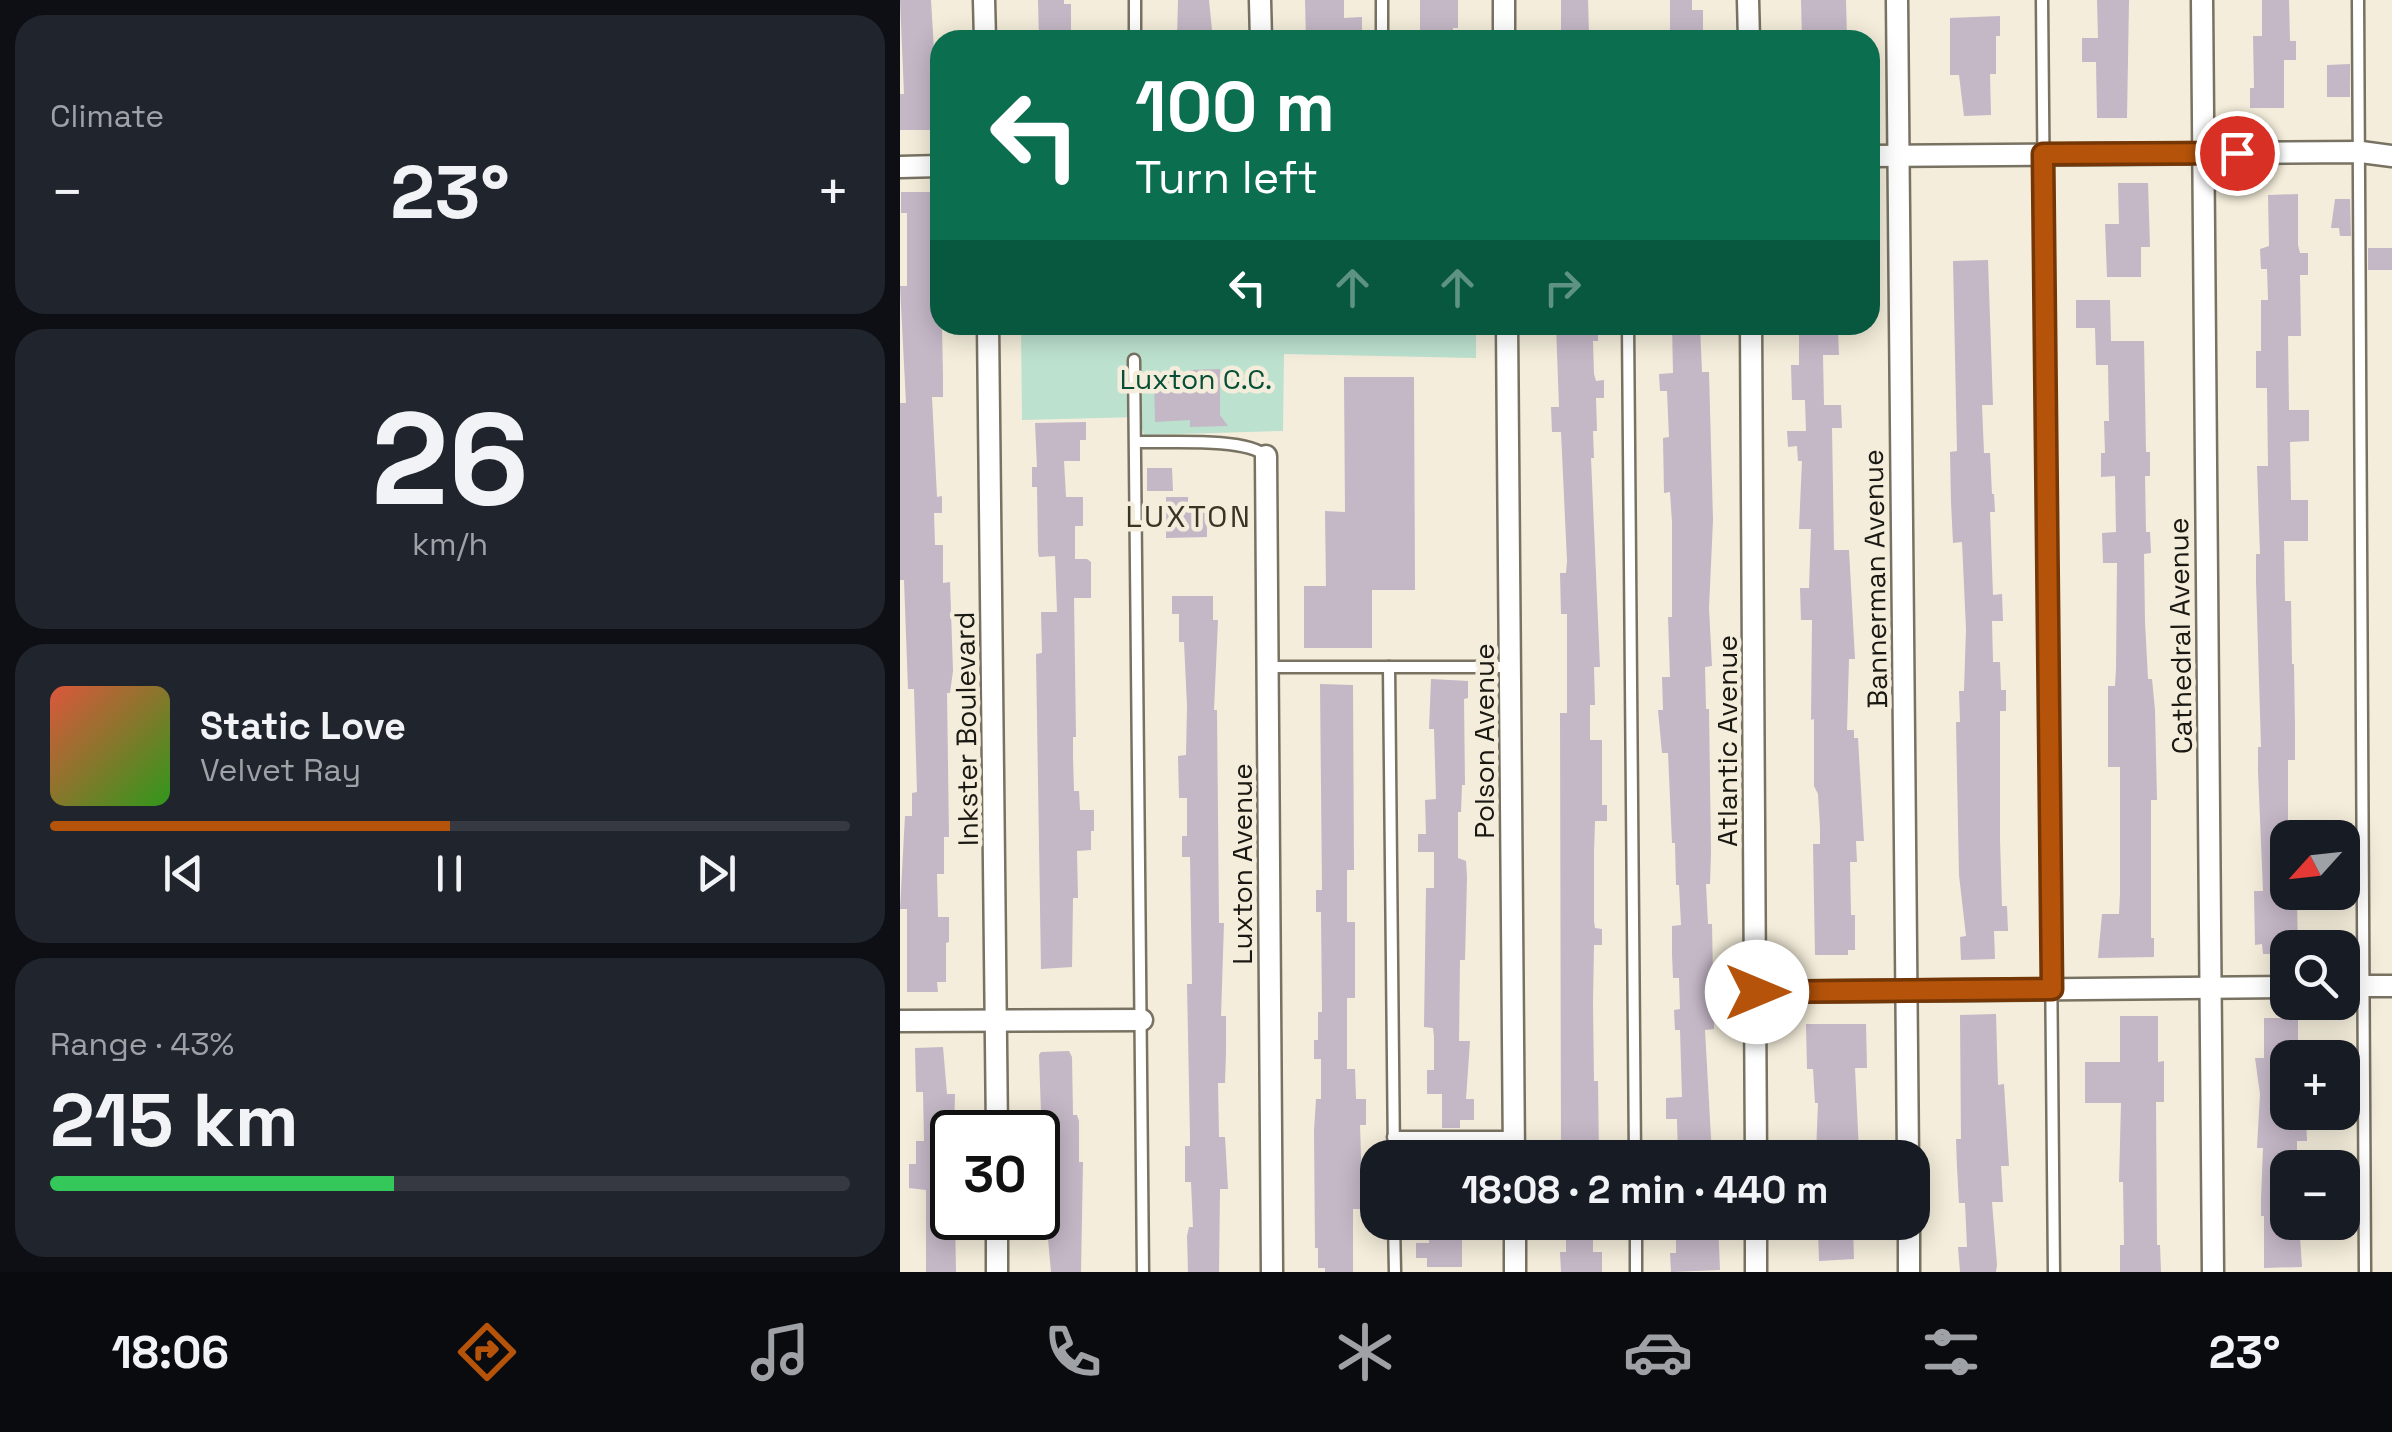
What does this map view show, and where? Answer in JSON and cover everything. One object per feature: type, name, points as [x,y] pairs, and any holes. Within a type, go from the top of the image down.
[{"type":"street","points":[[984,0],[984,30]]},
{"type":"street","points":[[1260,0],[1261,30]]},
{"type":"street","points":[[1504,0],[1504,30]]},
{"type":"street","points":[[1748,0],[1749,30]]},
{"type":"street","name":"Bannerman Avenue","points":[[1897,0],[1908,1140]]},
{"type":"street","name":"Cathedral Avenue","points":[[2202,0],[2213,1272]]},
{"type":"street","points":[[1880,156],[2360,152],[2392,156]]},
{"type":"street","points":[[900,167],[930,166]]},
{"type":"street","name":"Inkster Boulevard","points":[[988,335],[997,1110]]},
{"type":"street","name":"Polson Avenue","points":[[1507,335],[1514,1140]]},
{"type":"street","name":"Atlantic Avenue","points":[[1752,335],[1756,1140]]},
{"type":"street","name":"Luxton Avenue","points":[[1266,456],[1272,1272]]},
{"type":"street","points":[[2360,986],[2392,986]]},
{"type":"street","points":[[1757,992],[2270,987]]},
{"type":"street","points":[[900,1021],[1142,1020]]},
{"type":"street","points":[[997,1240],[997,1272]]},
{"type":"street","points":[[1515,1240],[1515,1272]]},
{"type":"street","points":[[1756,1240],[1756,1272]]},
{"type":"street","points":[[1909,1240],[1909,1272]]},
{"type":"lane","points":[[1135,0],[1136,30]]},
{"type":"lane","points":[[1382,0],[1382,30]]},
{"type":"lane","points":[[2042,0],[2054,1272]]},
{"type":"lane","points":[[2353,930],[2358,0]]},
{"type":"lane","points":[[1628,335],[1636,1140]]},
{"type":"lane","points":[[1134,360],[1143,1272]]},
{"type":"lane","points":[[1136,442],[1239,445],[1258,448],[1266,456]]},
{"type":"lane","points":[[1389,667],[1394,1137],[1430,1140]]},
{"type":"lane","points":[[1268,668],[1511,667]]},
{"type":"lane","points":[[2354,1020],[2365,1272]]},
{"type":"lane","points":[[1394,1240],[1395,1272]]},
{"type":"lane","points":[[1636,1240],[1636,1272]]},
{"type":"green space","name":"Luxton C.C.","points":[[1021,335],[1476,335],[1476,358],[1284,354],[1283,431],[1144,435],[1139,417],[1022,420]]},
{"type":"building","points":[[900,0],[931,0],[930,130],[900,130],[900,94],[904,94]]},
{"type":"building","points":[[1038,0],[1064,0],[1064,4],[1071,4],[1071,30],[1039,30]]},
{"type":"building","points":[[1178,0],[1209,0],[1212,30],[1177,30]]},
{"type":"building","points":[[1305,0],[1344,0],[1344,18],[1362,17],[1362,30],[1306,30]]},
{"type":"building","points":[[1420,0],[1458,0],[1458,28],[1420,30]]},
{"type":"building","points":[[1561,0],[1588,0],[1589,30],[1561,30]]},
{"type":"building","points":[[1670,0],[1692,0],[1692,10],[1703,10],[1703,30],[1670,30]]},
{"type":"building","points":[[1801,0],[1846,0],[1847,30],[1802,30]]},
{"type":"building","points":[[2097,0],[2129,0],[2127,118],[2097,118],[2096,62],[2082,62],[2082,38],[2098,38]]},
{"type":"building","points":[[2262,0],[2289,0],[2290,41],[2296,41],[2296,60],[2284,60],[2284,108],[2250,108],[2250,88],[2254,88],[2253,36],[2262,36]]},
{"type":"building","points":[[2000,16],[1996,74],[1990,74],[1991,115],[1964,116],[1959,75],[1950,75],[1950,18]]},
{"type":"building","points":[[2350,64],[2350,97],[2327,97],[2327,65]]},
{"type":"building","points":[[2118,183],[2148,183],[2150,247],[2141,247],[2141,277],[2107,277],[2105,224],[2119,224]]},
{"type":"building","points":[[901,192],[930,192],[930,335],[942,335],[943,397],[932,397],[937,497],[942,496],[942,513],[934,513],[935,545],[943,545],[943,583],[950,582],[953,671],[947,693],[949,837],[944,837],[944,874],[937,874],[938,917],[949,917],[949,942],[946,982],[937,982],[938,992],[907,992],[907,909],[900,909],[905,816],[912,816],[912,793],[917,792],[914,689],[908,689],[904,580],[900,580],[900,403],[906,403],[900,286],[907,286],[907,213],[901,213]]},
{"type":"building","points":[[2298,194],[2298,245],[2300,253],[2308,253],[2308,275],[2300,275],[2301,336],[2288,336],[2289,410],[2309,410],[2309,441],[2290,442],[2291,500],[2308,500],[2308,541],[2284,541],[2285,601],[2291,601],[2295,760],[2288,760],[2288,820],[2270,820],[2270,910],[2297,910],[2298,930],[2270,930],[2270,954],[2263,954],[2262,944],[2255,945],[2254,891],[2263,891],[2256,554],[2260,554],[2257,466],[2268,466],[2267,388],[2256,388],[2256,351],[2261,351],[2261,300],[2268,300],[2267,269],[2261,269],[2260,249],[2269,246],[2268,195]]},
{"type":"building","points":[[2335,199],[2350,199],[2351,236],[2340,236],[2339,228],[2331,228]]},
{"type":"building","points":[[2368,248],[2392,248],[2392,270],[2368,270]]},
{"type":"building","points":[[1988,260],[1993,405],[1982,405],[1984,453],[1990,453],[1994,494],[1995,512],[1990,512],[1993,595],[2002,594],[2003,621],[1992,621],[1993,662],[2000,662],[2001,690],[2006,690],[2006,711],[2000,711],[2000,840],[2002,906],[2007,906],[2008,931],[1994,931],[1995,959],[1961,960],[1960,937],[1966,936],[1959,875],[1956,722],[1960,722],[1959,691],[1964,691],[1966,629],[1962,542],[1953,543],[1951,502],[1950,452],[1957,451],[1953,261]]},
{"type":"building","points":[[2076,300],[2110,300],[2111,341],[2144,341],[2146,452],[2150,452],[2150,476],[2145,476],[2146,532],[2150,532],[2151,553],[2144,554],[2145,622],[2148,679],[2152,679],[2155,710],[2157,800],[2151,800],[2154,957],[2098,958],[2102,914],[2119,914],[2120,894],[2120,767],[2108,767],[2108,686],[2115,686],[2116,669],[2117,563],[2103,563],[2102,533],[2116,532],[2115,476],[2101,477],[2104,421],[2109,421],[2108,365],[2096,365],[2095,328],[2076,328]]},
{"type":"building","points":[[1556,335],[1598,335],[1598,341],[1593,341],[1594,374],[1596,381],[1604,380],[1604,398],[1596,398],[1597,431],[1593,431],[1591,458],[1600,667],[1594,667],[1595,705],[1590,705],[1590,740],[1602,740],[1602,805],[1607,805],[1607,821],[1595,821],[1594,852],[1594,921],[1595,928],[1602,929],[1602,945],[1594,945],[1593,1003],[1599,1140],[1561,1140],[1560,713],[1567,713],[1567,614],[1561,614],[1560,573],[1566,573],[1567,561],[1561,432],[1552,432],[1551,407],[1559,407]]},
{"type":"building","points":[[1672,335],[1700,335],[1702,372],[1709,372],[1713,520],[1709,608],[1712,666],[1705,667],[1711,852],[1710,884],[1706,884],[1708,924],[1712,924],[1714,1029],[1705,1030],[1711,1140],[1678,1140],[1677,1119],[1666,1119],[1666,1098],[1682,1097],[1680,1030],[1675,1030],[1674,1010],[1680,1009],[1679,978],[1673,978],[1672,954],[1672,926],[1681,925],[1668,753],[1662,753],[1658,710],[1663,710],[1662,677],[1670,677],[1668,617],[1672,617],[1672,522],[1670,492],[1664,493],[1663,438],[1669,437],[1667,391],[1660,391],[1659,374],[1673,373]]},
{"type":"building","points":[[1799,335],[1838,335],[1839,355],[1823,355],[1824,405],[1841,405],[1842,428],[1832,428],[1834,550],[1849,550],[1855,659],[1849,659],[1847,730],[1854,730],[1854,738],[1858,738],[1864,841],[1856,841],[1857,862],[1850,862],[1855,950],[1848,950],[1848,955],[1815,955],[1813,844],[1820,844],[1820,827],[1814,786],[1814,719],[1811,720],[1812,620],[1801,620],[1800,588],[1809,588],[1811,529],[1799,529],[1802,461],[1798,461],[1797,446],[1788,447],[1787,431],[1806,431],[1805,400],[1792,400],[1791,365],[1799,365]]},
{"type":"building","points":[[1220,369],[1220,415],[1228,426],[1190,427],[1190,420],[1155,422],[1154,378],[1189,380],[1190,370]]},
{"type":"building","points":[[1344,377],[1414,377],[1415,590],[1372,590],[1372,648],[1304,648],[1304,586],[1326,586],[1325,511],[1345,512]]},
{"type":"building","points":[[1086,422],[1086,440],[1080,440],[1080,461],[1064,461],[1066,497],[1083,497],[1083,526],[1075,526],[1075,559],[1091,562],[1091,598],[1074,598],[1073,757],[1074,791],[1079,791],[1080,810],[1094,810],[1094,831],[1091,850],[1077,851],[1078,898],[1073,898],[1072,967],[1041,969],[1036,654],[1042,653],[1041,612],[1057,612],[1055,556],[1039,557],[1038,552],[1037,487],[1032,487],[1032,467],[1037,467],[1035,423]]},
{"type":"building","points":[[1147,468],[1172,468],[1173,491],[1147,491]]},
{"type":"building","points":[[1166,497],[1188,497],[1188,510],[1207,510],[1207,537],[1166,538]]},
{"type":"building","points":[[1172,596],[1213,596],[1213,620],[1218,620],[1214,710],[1219,923],[1224,923],[1221,1016],[1226,1016],[1226,1052],[1225,1083],[1218,1083],[1219,1137],[1225,1137],[1228,1189],[1220,1189],[1219,1272],[1188,1272],[1187,1236],[1189,1227],[1193,1227],[1191,1182],[1185,1182],[1185,1146],[1190,1146],[1190,857],[1182,857],[1182,836],[1187,836],[1187,798],[1179,798],[1178,756],[1186,755],[1187,706],[1184,642],[1179,642],[1179,614],[1172,614]]},
{"type":"building","points":[[1431,679],[1468,681],[1468,698],[1464,699],[1465,785],[1458,812],[1458,858],[1466,861],[1467,877],[1459,1041],[1470,1041],[1466,1099],[1474,1099],[1474,1120],[1460,1120],[1460,1128],[1442,1128],[1442,1094],[1427,1094],[1427,1070],[1434,1070],[1434,1037],[1433,1028],[1424,1027],[1426,888],[1434,888],[1434,852],[1418,852],[1418,834],[1426,834],[1425,800],[1436,799],[1434,729],[1429,729]]},
{"type":"building","points":[[1320,684],[1353,685],[1354,870],[1347,870],[1347,922],[1355,922],[1355,998],[1347,998],[1347,1069],[1355,1069],[1356,1099],[1366,1099],[1366,1125],[1360,1125],[1360,1209],[1353,1209],[1353,1272],[1325,1272],[1325,1268],[1318,1268],[1315,1248],[1314,1131],[1316,1099],[1321,1099],[1321,1059],[1314,1059],[1314,1040],[1318,1040],[1318,1012],[1322,1012],[1321,912],[1316,912],[1316,890],[1322,890]]},
{"type":"building","points":[[1996,1014],[1998,1085],[2004,1084],[2009,1166],[2001,1166],[2003,1202],[1992,1202],[1997,1265],[1996,1272],[1960,1272],[1958,1247],[1967,1247],[1965,1203],[1959,1203],[1956,1139],[1961,1139],[1960,1015]]},
{"type":"building","points":[[2120,1016],[2158,1016],[2158,1062],[2164,1061],[2164,1102],[2156,1102],[2157,1245],[2161,1272],[2120,1272],[2120,1245],[2124,1245],[2123,1182],[2119,1182],[2121,1103],[2085,1103],[2085,1062],[2120,1062]]},
{"type":"building","points":[[2264,1018],[2298,1020],[2298,1040],[2270,1040],[2270,1130],[2307,1130],[2307,1141],[2297,1141],[2297,1150],[2270,1150],[2270,1240],[2300,1240],[2302,1267],[2264,1268],[2263,1148],[2257,1148],[2260,1094],[2255,1058],[2264,1058]]},
{"type":"building","points":[[1806,1024],[1866,1024],[1867,1068],[1855,1068],[1858,1140],[1817,1140],[1818,1103],[1813,1069],[1807,1069]]},
{"type":"building","points":[[943,1047],[947,1094],[955,1094],[955,1110],[930,1110],[930,1240],[955,1240],[956,1272],[926,1272],[926,1190],[909,1188],[909,1164],[916,1164],[916,1141],[924,1141],[923,1092],[916,1092],[915,1048]]},
{"type":"building","points":[[1069,1051],[1072,1057],[1073,1115],[1079,1121],[1079,1162],[1083,1162],[1081,1272],[1051,1272],[1048,1240],[1060,1240],[1060,1110],[1041,1110],[1041,1052]]},
{"type":"building","points":[[1429,1240],[1462,1240],[1462,1267],[1427,1267],[1427,1258],[1416,1258],[1416,1243]]},
{"type":"building","points":[[1566,1240],[1593,1240],[1593,1252],[1602,1252],[1602,1272],[1561,1272],[1560,1252],[1566,1252]]},
{"type":"building","points":[[1676,1240],[1719,1240],[1720,1270],[1671,1272],[1670,1253],[1676,1253]]},
{"type":"building","points":[[1818,1240],[1853,1240],[1854,1259],[1819,1261]]},
{"type":"district","name":"LUXTON","points":[[1189,517]]},
{"type":"route","points":[[1757,992],[2052,989],[2043,154],[2237,153]]}]
